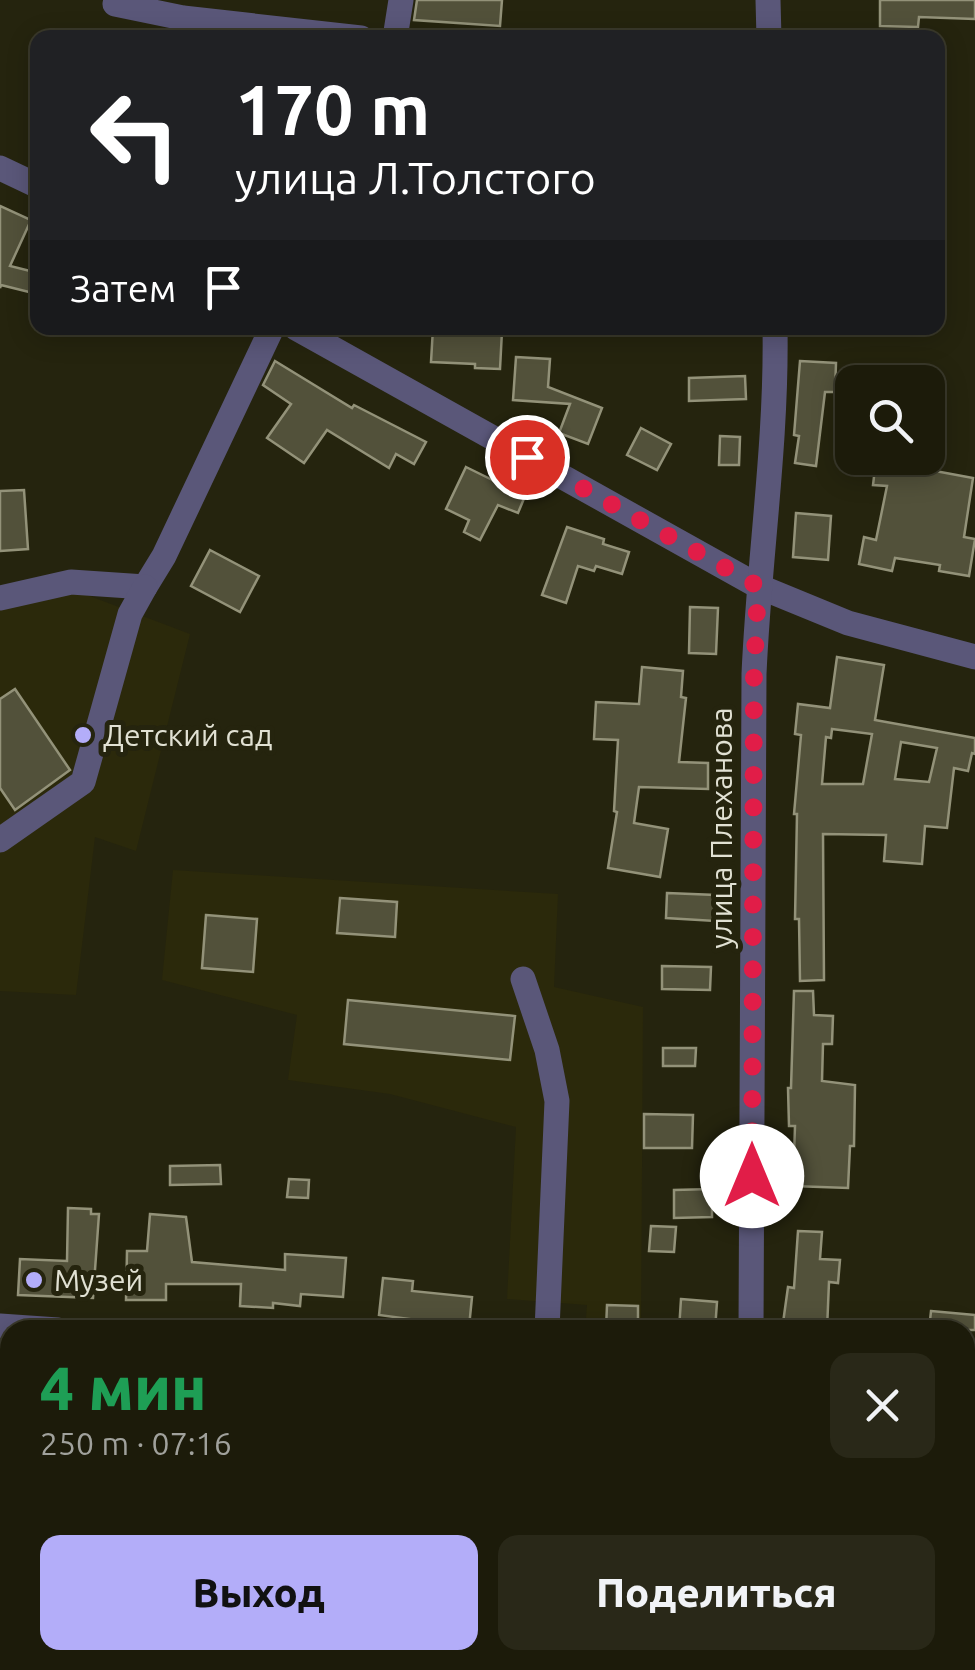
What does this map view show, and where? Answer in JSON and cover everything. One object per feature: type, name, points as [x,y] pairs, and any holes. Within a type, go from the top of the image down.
[{"type":"street","points":[[397,30],[401,0]]},
{"type":"street","points":[[768,0],[769,30]]},
{"type":"street","points":[[115,4],[183,18],[290,30]]},
{"type":"street","points":[[0,168],[30,182]]},
{"type":"street","points":[[0,840],[83,782],[130,614],[164,556],[269,335]]},
{"type":"street","points":[[309,335],[758,586],[848,623],[975,657]]},
{"type":"street","name":"улица Плеханова","points":[[751,1320],[754,674],[776,377],[775,335]]},
{"type":"street","points":[[0,598],[71,582],[145,587]]},
{"type":"street","points":[[523,979],[547,1050],[557,1100],[547,1320]]},
{"type":"shaded area","name":"Детский сад","points":[[74,590],[190,634],[136,851],[95,837],[76,995],[0,991],[0,607]]},
{"type":"shaded area","points":[[173,870],[558,894],[554,987],[643,1007],[641,1320],[586,1320],[587,1305],[507,1299],[516,1127],[390,1094],[288,1080],[297,1015],[162,980]]},
{"type":"building","points":[[417,0],[502,0],[500,26],[414,20]]},
{"type":"building","points":[[880,0],[975,0],[975,19],[919,17],[918,27],[880,26]]},
{"type":"building","points":[[0,206],[30,220],[10,266],[30,271],[30,292],[1,285],[0,288]]},
{"type":"building","points":[[433,335],[502,335],[500,369],[431,362]]},
{"type":"building","points":[[516,357],[550,359],[548,387],[602,408],[588,444],[559,433],[570,404],[513,400]]},
{"type":"building","points":[[275,361],[352,408],[354,405],[426,442],[414,464],[396,454],[389,468],[327,430],[304,463],[267,438],[291,404],[263,385]]},
{"type":"building","points":[[800,361],[836,363],[835,392],[825,392],[816,466],[795,463],[799,436],[794,435]]},
{"type":"building","points":[[745,376],[746,399],[689,401],[689,378]]},
{"type":"building","points":[[641,428],[671,444],[657,470],[627,455]]},
{"type":"building","points":[[720,436],[740,437],[739,465],[719,465]]},
{"type":"building","points":[[466,467],[525,496],[518,513],[498,505],[480,540],[464,532],[469,520],[446,509]]},
{"type":"building","points":[[945,473],[973,478],[964,537],[975,539],[969,576],[939,571],[940,565],[895,558],[892,571],[859,564],[864,537],[876,540],[887,486],[873,485],[874,475]]},
{"type":"building","points":[[24,490],[28,549],[0,551],[0,491]]},
{"type":"building","points":[[796,513],[831,516],[828,560],[793,557]]},
{"type":"building","points":[[567,527],[629,552],[622,574],[596,566],[594,571],[578,566],[566,603],[542,595]]},
{"type":"building","points":[[210,550],[259,576],[240,612],[191,586]]},
{"type":"building","points":[[690,607],[718,608],[716,654],[689,653]]},
{"type":"building","points":[[837,657],[884,665],[875,720],[975,738],[975,754],[972,753],[968,771],[954,768],[947,828],[925,826],[922,864],[884,861],[886,835],[823,834],[824,980],[800,981],[794,814],[801,735],[795,734],[798,704],[830,708]],"holes":[[[832,729],[872,734],[863,784],[822,784],[826,737],[831,738]],[[901,742],[937,748],[929,782],[895,779]]]},
{"type":"building","points":[[642,667],[683,671],[681,697],[686,698],[679,762],[708,763],[708,789],[639,787],[634,823],[668,829],[660,877],[608,868],[617,812],[614,811],[618,740],[594,739],[596,702],[639,704]]},
{"type":"building","points":[[15,689],[70,770],[15,810],[0,788],[0,699]]},
{"type":"building","points":[[667,893],[716,895],[715,921],[666,918]]},
{"type":"building","points":[[340,898],[397,902],[395,937],[337,933]]},
{"type":"building","points":[[206,915],[257,919],[253,972],[202,968]]},
{"type":"building","points":[[662,966],[711,967],[710,990],[662,989]]},
{"type":"building","points":[[794,991],[813,991],[814,1015],[833,1016],[832,1044],[823,1044],[822,1081],[855,1085],[854,1146],[850,1146],[848,1188],[793,1186],[795,1126],[789,1126],[788,1088]]},
{"type":"building","points":[[348,1000],[515,1016],[510,1060],[344,1044]]},
{"type":"building","points":[[663,1048],[696,1048],[695,1066],[663,1066]]},
{"type":"building","points":[[644,1114],[693,1115],[692,1148],[644,1148]]},
{"type":"building","points":[[220,1165],[221,1184],[170,1185],[170,1166]]},
{"type":"building","points":[[289,1179],[309,1180],[308,1198],[287,1197]]},
{"type":"building","points":[[712,1189],[712,1217],[674,1218],[674,1190]]},
{"type":"building","points":[[68,1208],[91,1209],[91,1214],[99,1214],[93,1298],[18,1295],[20,1259],[67,1261]]},
{"type":"building","points":[[150,1214],[186,1217],[192,1262],[285,1270],[285,1254],[346,1258],[343,1297],[301,1294],[300,1306],[240,1306],[241,1284],[166,1284],[166,1300],[126,1300],[127,1251],[147,1251]]},
{"type":"building","points":[[651,1226],[676,1227],[674,1252],[649,1251]]},
{"type":"building","points":[[798,1231],[822,1232],[820,1259],[840,1260],[838,1283],[829,1282],[827,1320],[783,1320],[788,1287],[794,1288]]},
{"type":"building","points":[[383,1278],[413,1281],[412,1291],[472,1297],[470,1320],[379,1315]]},
{"type":"building","points":[[681,1299],[717,1302],[716,1320],[680,1320]]},
{"type":"building","points":[[607,1305],[638,1306],[638,1320],[606,1320]]},
{"type":"building","points":[[931,1311],[975,1315],[975,1320],[930,1320]]},
{"type":"place","name":"Детский сад","points":[[83,735]]},
{"type":"place","name":"Музей","points":[[34,1280]]},
{"type":"route","points":[[527,457],[758,586],[754,674],[752,1176]]}]
